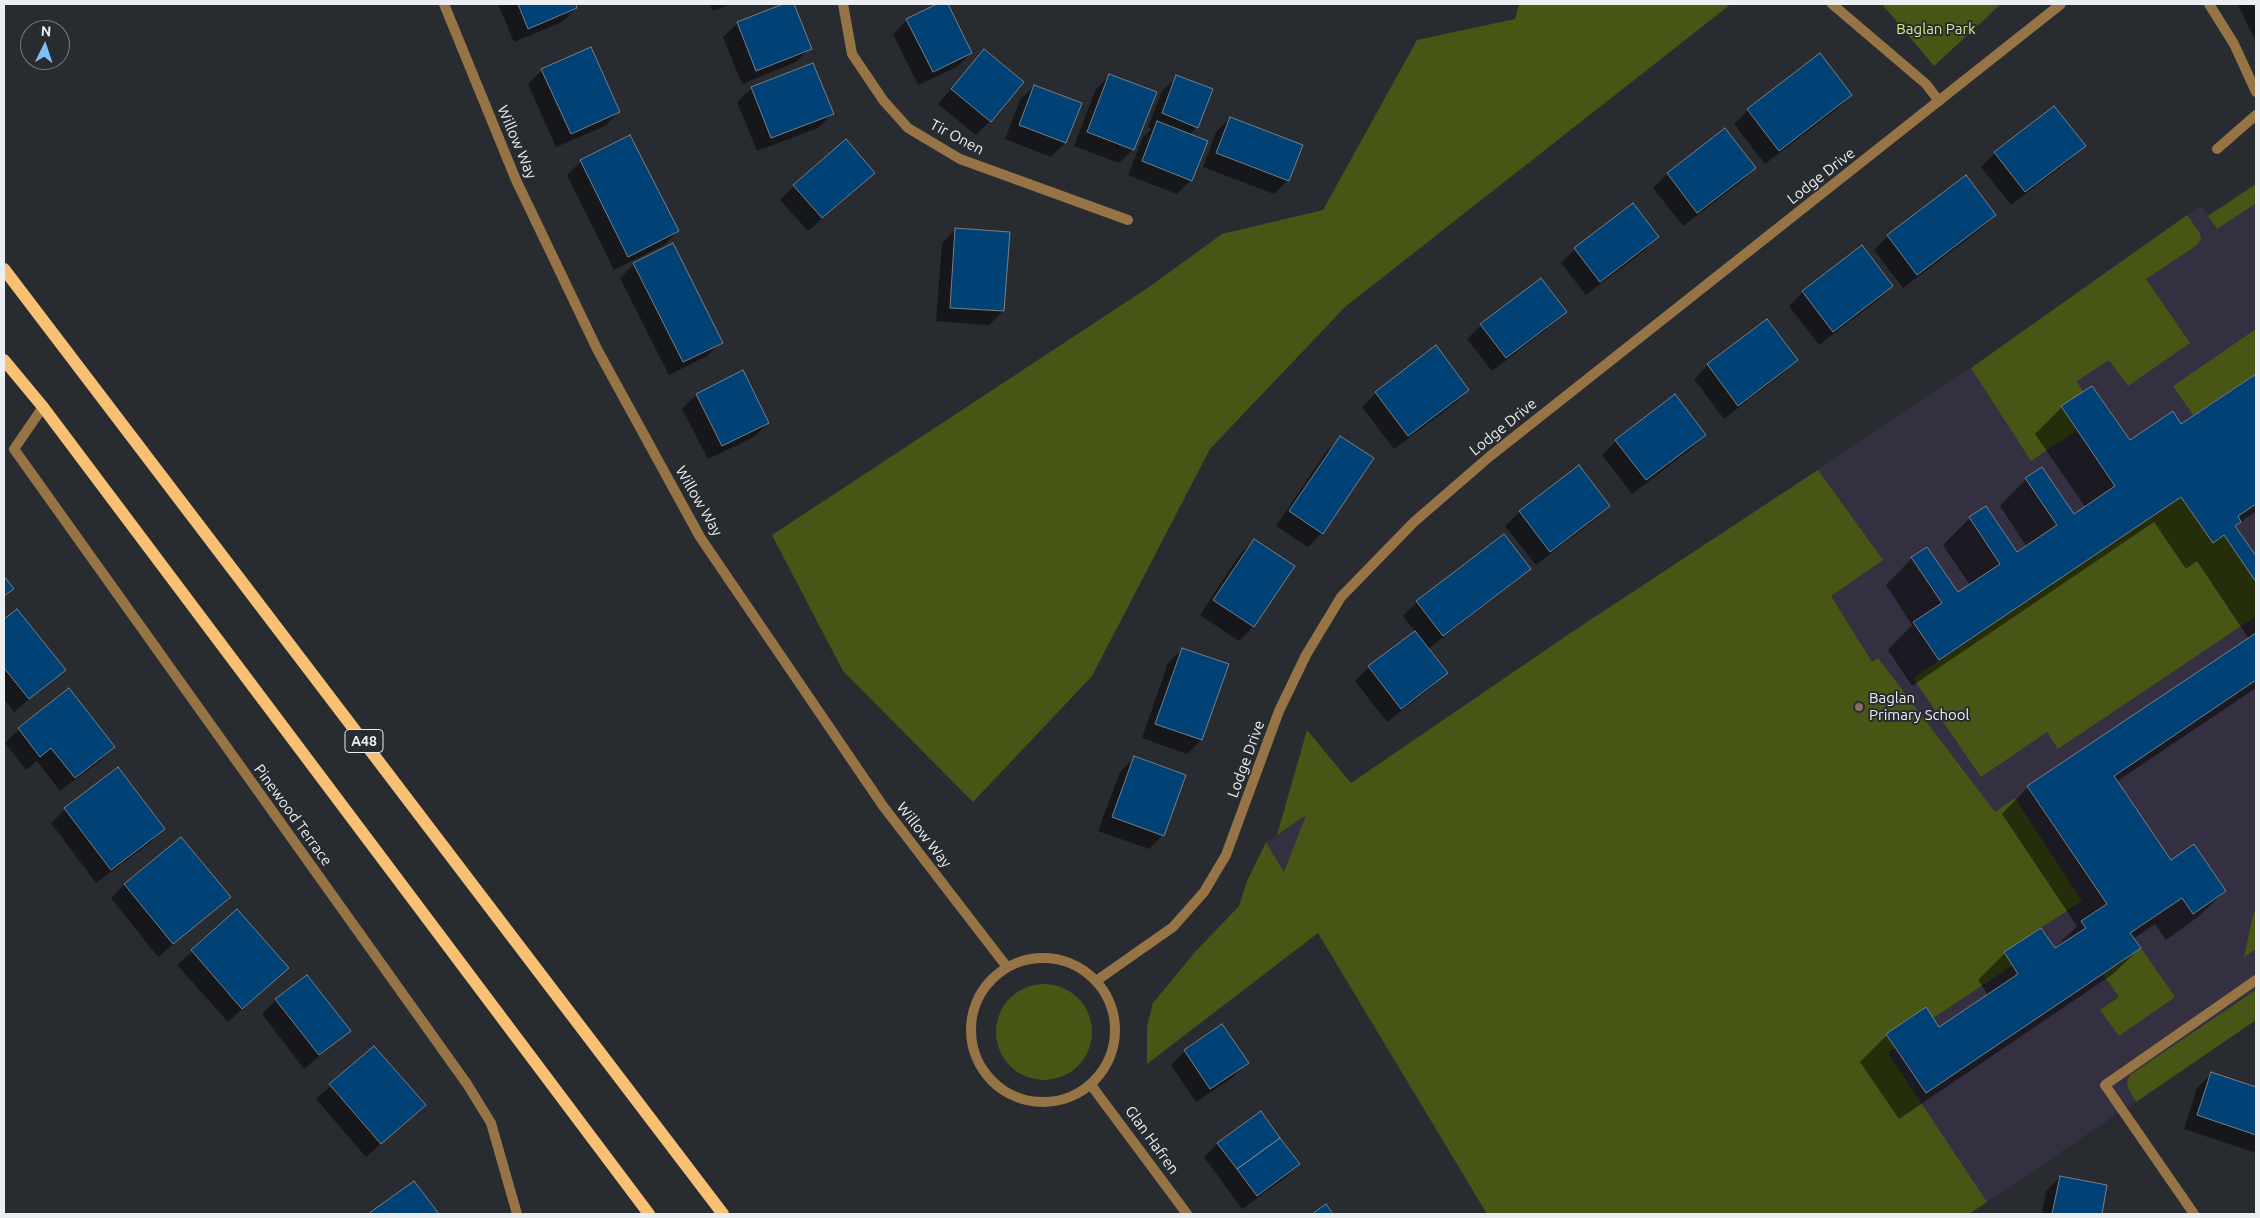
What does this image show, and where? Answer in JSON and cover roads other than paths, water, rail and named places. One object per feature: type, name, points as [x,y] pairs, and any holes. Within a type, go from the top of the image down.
[{"type":"main road","name":"A48","points":[[4,269],[723,1214]]},
{"type":"main road","points":[[4,360],[44,407],[649,1214]]},
{"type":"street","name":"Willow Way","points":[[444,4],[516,180],[597,349],[700,537],[883,806],[1007,967]]},
{"type":"street","name":"Tir Onen","points":[[843,4],[852,54],[883,100],[908,128],[960,159],[1128,220]]},
{"type":"street","points":[[1832,4],[1926,84],[1939,101]]},
{"type":"street","name":"Lodge Drive","points":[[1096,981],[1173,926],[1204,892],[1226,855],[1279,710],[1306,655],[1341,597],[1414,522],[1489,457],[2061,4]]},
{"type":"street","points":[[2209,4],[2234,44],[2256,92]]},
{"type":"street","points":[[2217,149],[2256,115]]},
{"type":"street","name":"Pinewood Terrace","points":[[44,407],[14,450],[467,1084],[491,1123],[518,1214]]},
{"type":"street","points":[[1030,959],[1054,959],[1077,966],[1096,981],[1108,1000],[1113,1015],[1114,1045],[1105,1067],[1091,1085],[1071,1097],[1049,1102],[1033,1101],[1005,1092],[987,1077],[976,1057],[970,1035],[972,1016],[978,998],[988,982],[1007,967],[1030,959]]},
{"type":"street","points":[[2194,1214],[2105,1085],[2256,980]]},
{"type":"street","name":"Glan Hafren","points":[[1091,1085],[1187,1214]]},
{"type":"place","name":"Baglan Primary School","points":[[1859,707]]},
{"type":"park label","name":"Baglan Park","points":[[1936,29]]}]
